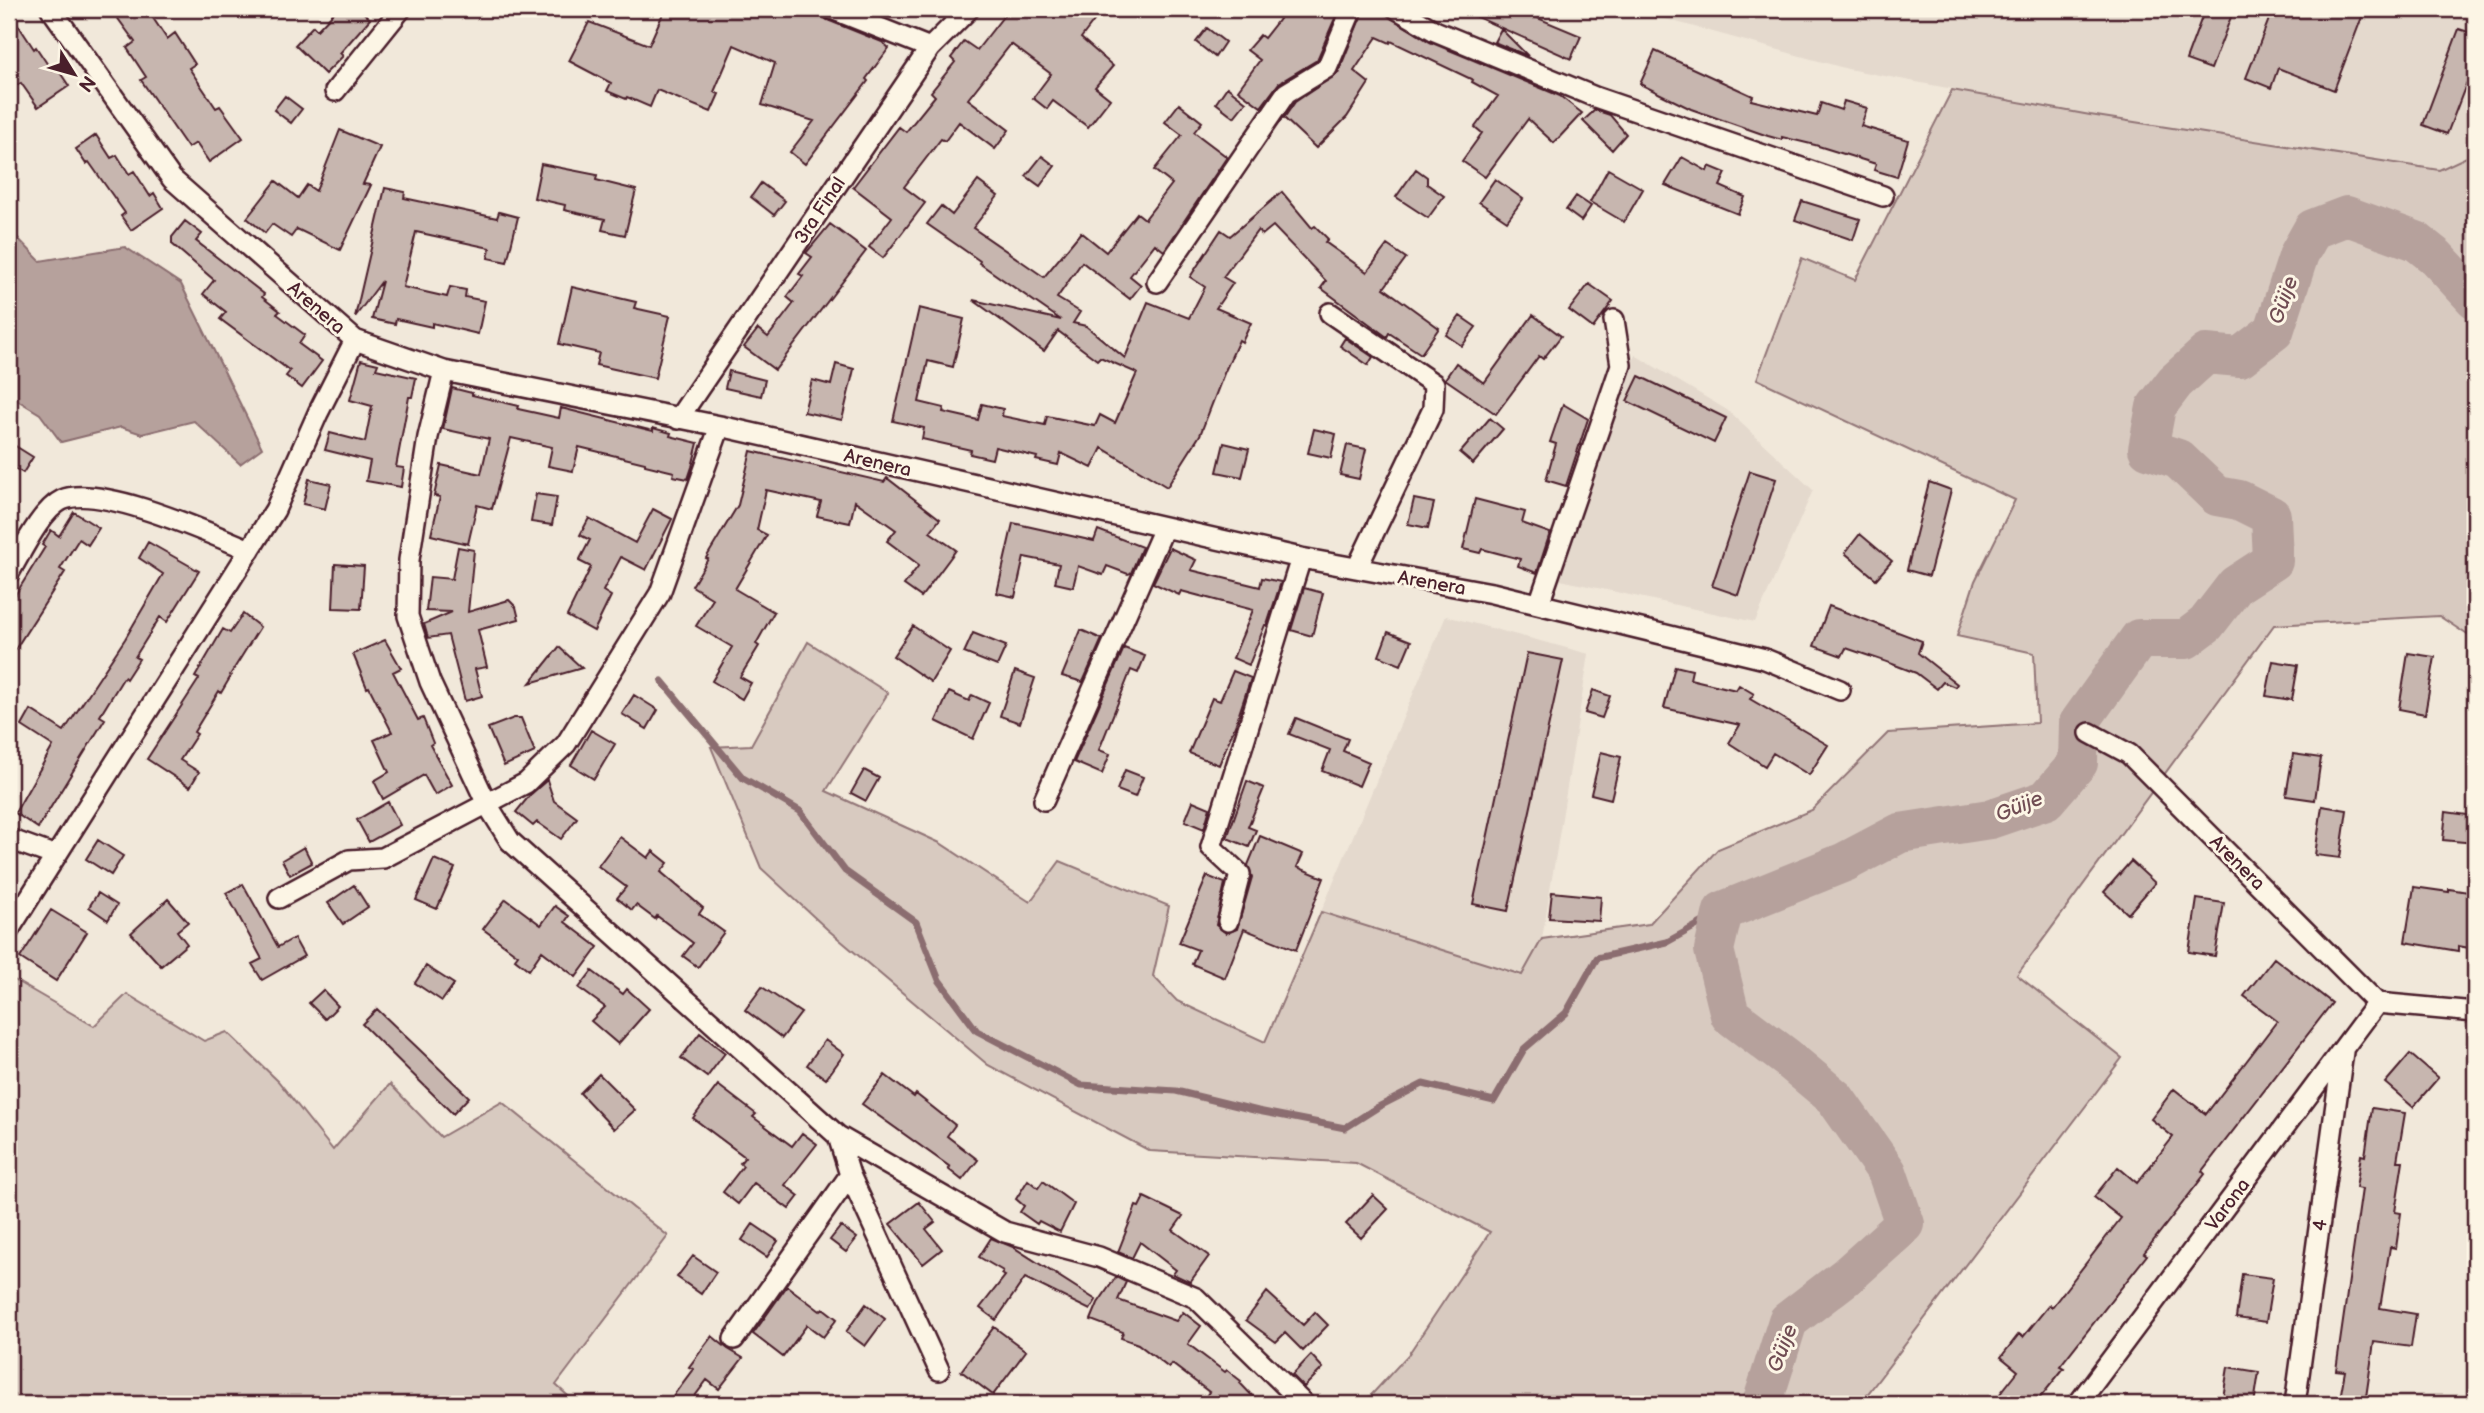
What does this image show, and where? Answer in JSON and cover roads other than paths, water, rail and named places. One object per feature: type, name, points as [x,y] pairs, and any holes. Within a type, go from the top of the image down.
[{"type":"street","name":"Arenera","points":[[51,9],[172,179],[355,340],[444,371],[719,426],[1024,493],[1301,558],[1539,604],[1765,659],[1840,690]]},
{"type":"street","points":[[335,91],[401,9]]},
{"type":"street","points":[[832,9],[930,48]]},
{"type":"street","name":"3ra Final","points":[[678,419],[930,48],[969,9]]},
{"type":"street","points":[[1157,282],[1286,93],[1327,68],[1352,9]]},
{"type":"street","points":[[1397,9],[1436,31],[1595,97],[1883,196]]},
{"type":"street","points":[[1330,313],[1434,384],[1433,409],[1357,568]]},
{"type":"street","points":[[1539,604],[1621,365],[1614,320]]},
{"type":"street","points":[[9,930],[275,510],[318,413],[355,340]]},
{"type":"street","points":[[444,371],[428,437],[409,560],[408,617],[430,682],[486,804],[509,841],[838,1136],[1005,1232],[1099,1257],[1196,1298],[1304,1404]]},
{"type":"street","points":[[279,898],[349,860],[383,858],[526,783],[566,744],[660,593],[719,426]]},
{"type":"street","points":[[9,573],[43,517],[60,500],[79,496],[149,509],[250,550]]},
{"type":"street","points":[[1044,800],[1164,528]]},
{"type":"street","points":[[1228,921],[1240,874],[1211,848],[1301,558]]},
{"type":"street","name":"Arenera","points":[[2090,733],[2129,754],[2377,1003]]},
{"type":"street","points":[[9,839],[56,856]]},
{"type":"street","points":[[2377,1003],[2475,1012]]},
{"type":"street","name":"Varona","points":[[2078,1404],[2377,1003]]},
{"type":"street","name":"4","points":[[2295,1404],[2344,1046]]},
{"type":"street","points":[[838,1136],[850,1175],[939,1370]]},
{"type":"street","points":[[734,1339],[850,1175]]},
{"type":"waterway","name":"Güije","points":[[1762,1404],[1788,1321],[1848,1275],[1905,1224],[1887,1172],[1835,1098],[1730,1015],[1714,950],[1723,911],[1845,862],[1900,833],[1990,819],[2046,800],[2078,763],[2079,723],[2139,639],[2186,639],[2206,624],[2236,585],[2273,561],[2271,516],[2239,500],[2217,496],[2178,459],[2148,449],[2156,407],[2175,382],[2206,354],[2240,357],[2274,331],[2299,254],[2313,229],[2347,216],[2416,241],[2436,257],[2475,299]]},
{"type":"waterway","points":[[662,681],[743,778],[800,811],[845,871],[916,922],[939,980],[977,1031],[1081,1085],[1176,1091],[1345,1128],[1423,1084],[1494,1101],[1524,1049],[1566,1013],[1597,958],[1667,942],[1723,911]]}]
